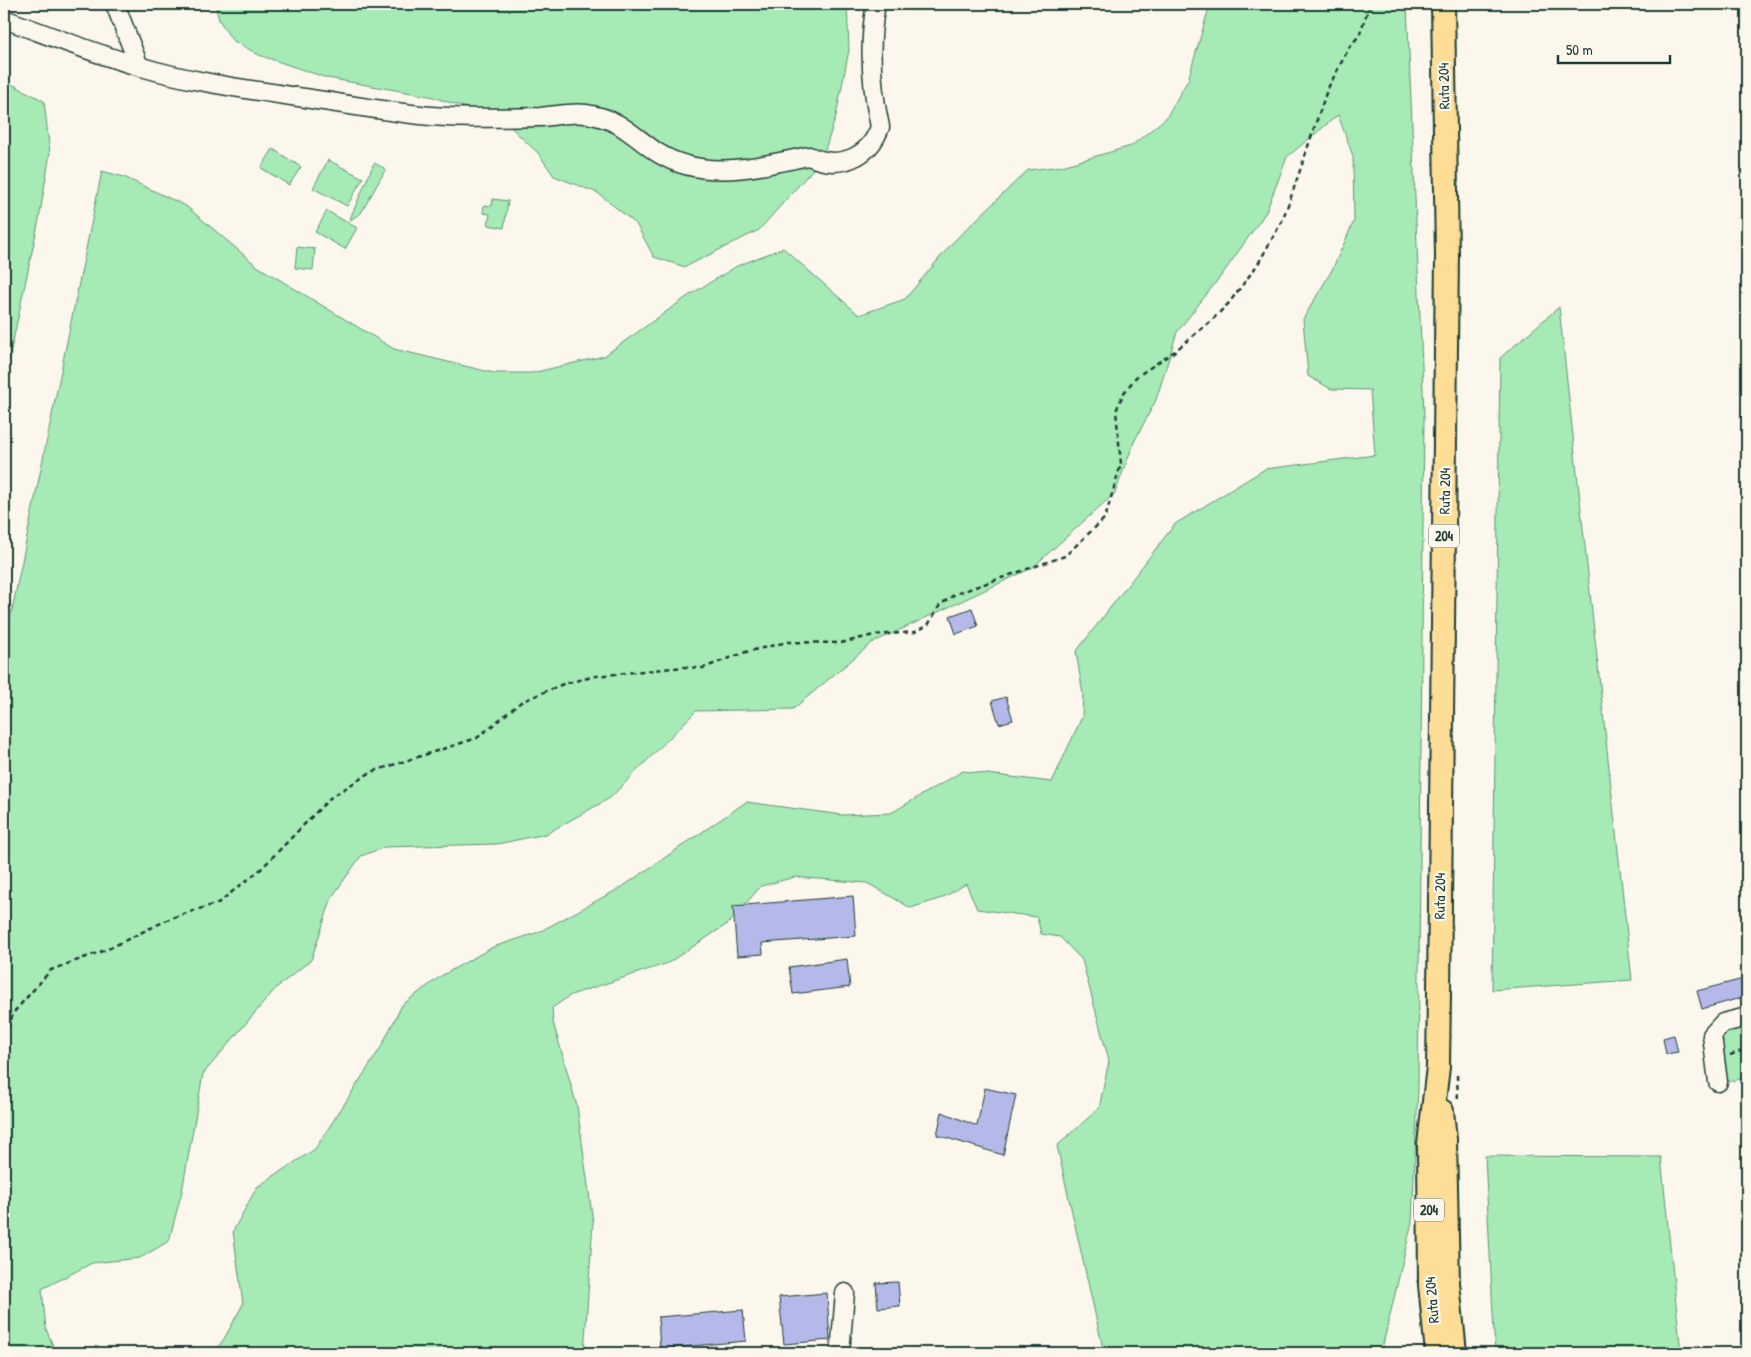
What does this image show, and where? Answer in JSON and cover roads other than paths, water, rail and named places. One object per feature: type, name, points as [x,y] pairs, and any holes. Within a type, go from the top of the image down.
[{"type":"main road","name":"Ruta 204","points":[[1437,1353],[1430,1285],[1429,1144],[1438,1067],[1447,256],[1443,4]]},
{"type":"main road","name":"Ruta 204","points":[[1438,1067],[1445,1139],[1448,1283],[1455,1353]]},
{"type":"street","points":[[115,4],[139,66]]},
{"type":"street","points":[[4,19],[139,66],[224,87],[393,112],[475,118],[547,116],[571,113],[598,116],[624,126],[672,160],[701,169],[731,170],[809,156],[818,160],[840,162],[850,160],[866,150],[880,127],[872,82],[871,60],[876,4]]},
{"type":"street","points":[[1718,1082],[1712,1035],[1723,1023],[1747,1017]]},
{"type":"street","points":[[840,1353],[845,1293]]}]
